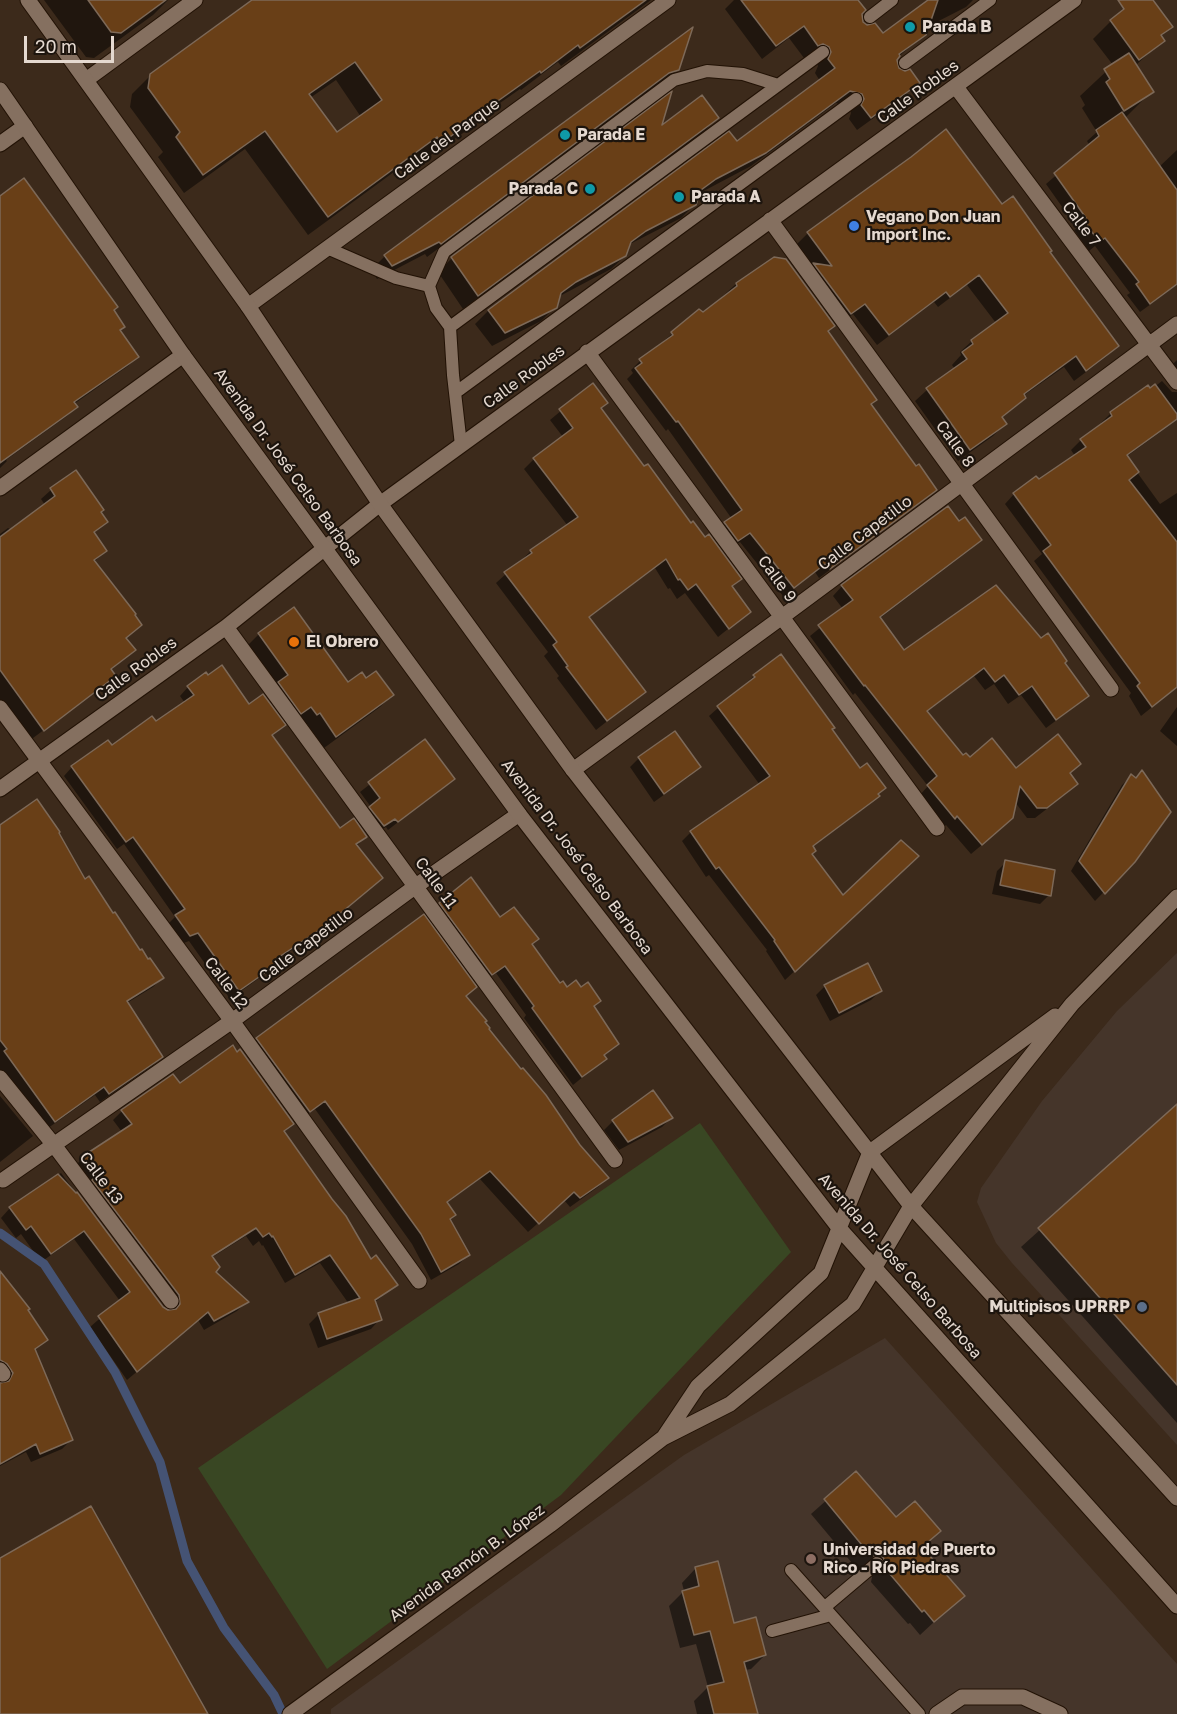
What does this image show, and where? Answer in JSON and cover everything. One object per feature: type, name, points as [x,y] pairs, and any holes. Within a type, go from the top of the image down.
[{"type":"street","points":[[28,0],[248,306],[380,504],[573,770],[910,1206],[1177,1498]]},
{"type":"street","points":[[86,80],[195,0]]},
{"type":"street","name":"Calle del Parque","points":[[248,306],[668,0]]},
{"type":"street","name":"Calle Robles","points":[[0,789],[226,627],[380,504],[1074,0]]},
{"type":"street","name":"Calle 7","points":[[956,87],[1177,382]]},
{"type":"street","name":"Avenida Dr. José Celso Barbosa","points":[[0,90],[183,355],[519,814],[839,1228],[1177,1606]]},
{"type":"street","points":[[0,144],[25,126]]},
{"type":"street","name":"Calle 8","points":[[770,220],[1111,689]]},
{"type":"street","name":"Calle Capetillo","points":[[573,770],[1177,324]]},
{"type":"street","name":"Calle 9","points":[[587,352],[937,828]]},
{"type":"street","points":[[0,488],[183,355]]},
{"type":"street","name":"Calle 11","points":[[226,627],[615,1160]]},
{"type":"street","name":"Calle 12","points":[[0,708],[232,1021],[419,1281]]},
{"type":"street","name":"Calle Capetillo","points":[[3,1180],[232,1021],[416,886],[519,814]]},
{"type":"street","points":[[870,1152],[1072,1004],[1177,897]]},
{"type":"street","name":"Avenida Ramón B. López","points":[[290,1714],[550,1525],[663,1438],[730,1404],[853,1304],[910,1206],[1072,1004]]},
{"type":"street","name":"Calle 13","points":[[0,1078],[54,1145],[171,1301]]},
{"type":"street","name":"Avenida Ramón B. López","points":[[663,1438],[698,1386],[821,1273],[870,1152]]},
{"type":"street","points":[[937,1714],[962,1697],[1023,1697],[1060,1714]]},
{"type":"lane","points":[[870,16],[892,0]]},
{"type":"lane","points":[[905,63],[990,0]]},
{"type":"lane","points":[[450,327],[823,52]]},
{"type":"lane","points":[[461,445],[450,327],[436,308],[429,286],[444,252],[674,80],[707,71],[743,74],[778,85]]},
{"type":"lane","points":[[455,393],[856,99]]},
{"type":"lane","points":[[327,248],[396,278],[429,286]]},
{"type":"lane","points":[[772,1631],[828,1611],[877,1563]]},
{"type":"lane","points":[[791,1570],[919,1714]]},
{"type":"shaded area","points":[[1177,953],[1177,1445],[1012,1263],[996,1243],[977,1202],[981,1188],[1042,1101],[1117,1011]]},
{"type":"shaded area","name":"Universidad de Puerto Rico - Río Piedras","points":[[885,1338],[1177,1664],[1177,1714],[331,1714],[331,1709],[684,1455]]},
{"type":"green space","points":[[700,1123],[791,1252],[561,1495],[327,1669],[198,1468]]},
{"type":"building","points":[[88,0],[166,0],[121,33],[111,32]]},
{"type":"building","points":[[252,0],[646,0],[580,48],[578,45],[541,73],[540,71],[441,143],[437,137],[328,217],[265,131],[203,175],[176,137],[180,132],[148,88],[150,74]],"holes":[[[355,62],[382,100],[337,132],[309,94]]]},
{"type":"building","points":[[741,0],[858,0],[866,10],[862,14],[863,22],[867,25],[875,23],[883,33],[928,0],[938,0],[926,35],[899,54],[897,60],[899,68],[905,71],[910,69],[920,83],[871,118],[861,105],[864,99],[862,94],[850,91],[766,153],[716,179],[701,190],[696,205],[646,231],[631,242],[626,256],[576,282],[561,293],[557,308],[505,333],[488,310],[729,131],[737,141],[835,68],[828,59],[831,52],[829,47],[823,44],[818,46],[804,26],[776,46]]},
{"type":"building","points":[[1118,0],[1153,0],[1173,27],[1161,35],[1165,41],[1139,60],[1110,20],[1124,9]]},
{"type":"building","name":"Parada E","points":[[693,27],[679,70],[669,73],[441,244],[439,242],[392,266],[384,255]]},
{"type":"building","points":[[1129,53],[1154,92],[1124,111],[1106,82],[1110,79],[1104,69]]},
{"type":"building","points":[[672,91],[662,125],[702,95],[719,118],[478,296],[451,257]]},
{"type":"building","points":[[1122,112],[1177,190],[1177,284],[1150,304],[1136,284],[1139,282],[1105,238],[1099,242],[1083,219],[1086,218],[1054,173],[1099,136],[1096,130]]},
{"type":"building","points":[[946,129],[1002,204],[1013,196],[1052,251],[1050,252],[1119,346],[1086,371],[1076,356],[1024,394],[1026,398],[1002,417],[1007,424],[970,450],[926,388],[967,359],[962,352],[973,344],[971,340],[1008,313],[979,275],[950,297],[946,292],[889,335],[865,304],[851,314],[813,263],[832,266],[807,232]]},
{"type":"building","points":[[24,178],[118,307],[114,310],[125,327],[120,330],[139,357],[74,402],[78,407],[0,463],[0,196]]},
{"type":"building","points":[[774,257],[786,259],[835,326],[828,331],[877,400],[871,404],[916,466],[919,464],[937,490],[830,569],[825,564],[794,588],[750,533],[738,541],[724,522],[742,510],[678,421],[676,422],[635,368],[642,363],[639,359],[673,335],[671,332],[699,309],[703,312],[737,286],[736,283]]},
{"type":"building","points":[[593,383],[608,403],[601,408],[644,466],[648,464],[691,523],[693,521],[705,537],[709,534],[742,579],[732,586],[751,612],[729,629],[696,584],[688,590],[680,579],[678,580],[666,559],[589,617],[646,692],[607,721],[566,667],[568,666],[553,645],[557,642],[504,572],[532,553],[530,550],[578,517],[533,458],[573,428],[559,409]]},
{"type":"building","points":[[1155,384],[1177,414],[1177,419],[1127,455],[1139,472],[1129,480],[1177,542],[1177,687],[1152,707],[1137,686],[1140,683],[1043,551],[1051,545],[1013,493],[1036,476],[1039,479],[1086,447],[1080,439],[1112,416],[1110,412],[1148,385],[1150,388]]},
{"type":"building","points":[[76,470],[104,510],[101,512],[108,522],[94,532],[107,551],[94,560],[142,625],[126,638],[136,650],[111,669],[116,676],[44,731],[0,670],[0,537],[55,496],[50,488]]},
{"type":"building","points":[[948,506],[959,521],[965,517],[982,540],[880,617],[904,650],[996,585],[1041,638],[1048,633],[1067,661],[1065,663],[1089,696],[1056,720],[1032,686],[1019,695],[1004,675],[995,682],[984,668],[927,711],[963,755],[966,753],[970,757],[992,738],[1016,768],[1058,734],[1081,764],[1070,773],[1078,784],[1047,808],[1037,808],[1020,786],[1013,818],[982,845],[957,816],[955,819],[927,785],[937,776],[818,625],[853,600],[841,585]]},
{"type":"building","points":[[294,607],[348,682],[362,672],[366,678],[376,671],[394,695],[336,737],[320,713],[317,715],[311,707],[301,714],[278,682],[288,675],[258,633]]},
{"type":"building","points":[[781,654],[835,728],[832,729],[860,768],[867,763],[886,788],[878,794],[880,796],[813,846],[816,851],[812,854],[843,895],[901,840],[919,856],[795,972],[775,940],[719,867],[716,869],[690,831],[770,776],[717,706]]},
{"type":"building","points":[[222,665],[249,704],[263,694],[286,725],[272,735],[340,828],[354,818],[367,837],[356,844],[383,878],[324,927],[273,961],[276,965],[239,991],[198,933],[190,936],[175,915],[185,909],[133,837],[126,842],[71,766],[108,740],[112,745],[152,716],[156,721],[194,695],[187,686],[206,672],[208,675]]},
{"type":"building","points":[[675,731],[701,767],[664,794],[638,757]]},
{"type":"building","points":[[425,739],[455,779],[398,822],[395,819],[384,826],[369,807],[380,798],[368,782]]},
{"type":"building","points":[[1142,770],[1171,812],[1135,862],[1105,894],[1079,861],[1131,774],[1136,778]]},
{"type":"building","points":[[37,799],[60,832],[85,879],[89,876],[140,950],[142,949],[148,959],[150,958],[164,978],[127,1001],[163,1057],[109,1094],[104,1087],[55,1122],[4,1051],[7,1049],[0,1040],[0,825]]},
{"type":"building","points":[[1005,860],[1055,870],[1051,896],[1000,885]]},
{"type":"building","points":[[471,877],[500,917],[514,907],[539,939],[532,944],[560,983],[563,981],[567,987],[576,980],[581,987],[588,982],[601,1001],[594,1006],[619,1044],[604,1055],[607,1059],[582,1077],[505,966],[492,975],[439,903]]},
{"type":"building","points":[[424,914],[477,987],[466,996],[487,1021],[485,1022],[489,1029],[521,1069],[523,1068],[546,1095],[580,1145],[609,1178],[580,1198],[574,1192],[539,1224],[490,1171],[447,1202],[456,1215],[450,1219],[470,1255],[441,1272],[421,1234],[325,1101],[310,1112],[256,1038]]},
{"type":"building","points":[[868,963],[882,991],[839,1013],[824,985]]},
{"type":"building","points":[[233,1045],[237,1052],[240,1049],[294,1124],[284,1131],[346,1216],[371,1259],[376,1255],[398,1285],[375,1300],[382,1320],[327,1339],[318,1313],[360,1298],[330,1255],[295,1275],[273,1236],[269,1233],[263,1237],[256,1228],[212,1256],[220,1267],[216,1272],[249,1302],[214,1321],[208,1312],[137,1372],[98,1316],[130,1292],[84,1231],[51,1254],[31,1226],[26,1230],[9,1207],[58,1174],[77,1192],[163,1307],[168,1310],[176,1309],[180,1304],[179,1295],[92,1180],[94,1178],[80,1158],[132,1124],[121,1110],[173,1074],[180,1083]]},
{"type":"building","points":[[653,1090],[673,1118],[628,1142],[612,1120]]},
{"type":"building","name":"Multipisos UPRRP","points":[[1177,1104],[1177,1385],[1038,1228]]},
{"type":"building","points":[[0,1271],[30,1309],[28,1310],[48,1340],[35,1349],[73,1440],[40,1454],[36,1444],[0,1464],[0,1383],[9,1381],[13,1373],[7,1364],[0,1360]]},
{"type":"building","points":[[856,1471],[896,1517],[915,1501],[941,1531],[922,1547],[965,1596],[934,1622],[924,1610],[922,1612],[884,1567],[883,1557],[874,1556],[868,1549],[866,1550],[824,1499]]},
{"type":"building","points":[[91,1506],[208,1714],[0,1714],[0,1558]]},
{"type":"building","points":[[718,1561],[734,1623],[756,1617],[766,1655],[744,1662],[758,1714],[714,1714],[707,1686],[724,1682],[710,1631],[694,1635],[682,1591],[699,1586],[695,1567]]},
{"type":"waterway","points":[[0,1233],[44,1264],[115,1372],[160,1462],[187,1561],[224,1628],[274,1695],[283,1714]]},
{"type":"place","name":"Parada B","points":[[910,27]]},
{"type":"place","name":"Parada E","points":[[565,135]]},
{"type":"place","name":"Parada C","points":[[590,189]]},
{"type":"place","name":"Parada A","points":[[679,197]]},
{"type":"place","name":"Vegano Don Juan Import Inc.","points":[[854,226]]},
{"type":"place","name":"El Obrero","points":[[294,642]]},
{"type":"place","name":"Multipisos UPRRP","points":[[1142,1307]]},
{"type":"place","name":"Universidad de Puerto Rico - Río Piedras","points":[[811,1559]]}]
